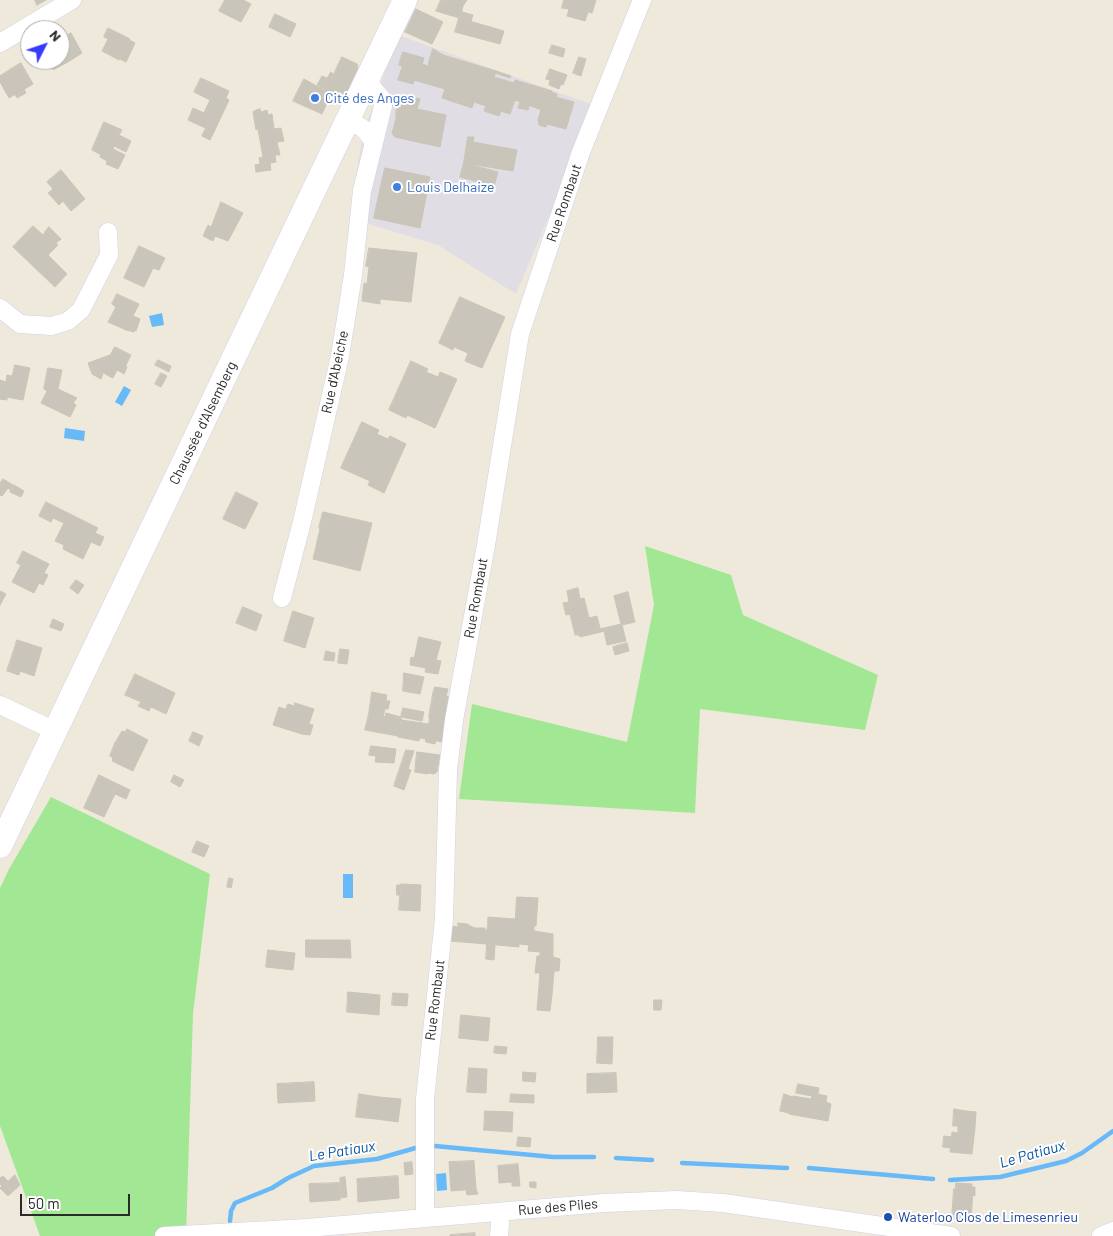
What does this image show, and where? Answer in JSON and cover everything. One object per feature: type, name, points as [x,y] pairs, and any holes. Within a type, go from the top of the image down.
[{"type":"main road","name":"Chaussée d'Alsemberg","points":[[0,846],[406,0]]},
{"type":"street","points":[[0,43],[72,0]]},
{"type":"street","name":"Rue Rombaut","points":[[425,1217],[425,1099],[444,919],[448,770],[454,720],[486,545],[520,334],[581,152],[642,0]]},
{"type":"street","name":"Rue d'Abeiche","points":[[282,598],[302,522],[340,356],[353,275],[362,191],[383,106],[382,99],[366,80]]},
{"type":"street","points":[[347,121],[361,125],[374,143]]},
{"type":"street","points":[[0,308],[20,324],[52,326],[68,321],[81,310],[109,255],[108,232]]},
{"type":"street","points":[[0,706],[55,731]]},
{"type":"street","name":"Rue des Piles","points":[[164,1236],[307,1228],[604,1203],[677,1200],[723,1203],[845,1228],[951,1236]]},
{"type":"street","points":[[499,1236],[501,1212]]},
{"type":"street","points":[[1101,1236],[1113,1231]]},
{"type":"shaded area","points":[[398,35],[596,106],[516,294],[438,245],[349,218],[363,134]]},
{"type":"green space","points":[[645,546],[731,575],[743,615],[878,675],[865,730],[700,709],[695,813],[459,799],[472,704],[627,742],[654,605]]},
{"type":"green space","points":[[51,797],[210,874],[193,1014],[186,1236],[40,1236],[0,1126],[0,888]]},
{"type":"water","points":[[162,313],[164,325],[152,327],[149,316]]},
{"type":"water","points":[[124,386],[131,390],[122,406],[115,402]]},
{"type":"water","points":[[65,428],[85,431],[84,441],[64,438]]},
{"type":"water","points":[[343,874],[353,874],[353,898],[343,898]]},
{"type":"water","points":[[446,1173],[447,1190],[437,1191],[436,1174]]},
{"type":"building","points":[[35,0],[46,0],[37,5]]},
{"type":"building","points":[[225,0],[243,0],[251,4],[241,22],[219,11]]},
{"type":"building","points":[[441,0],[454,5],[449,15],[436,11]]},
{"type":"building","points":[[444,0],[459,0],[456,6]]},
{"type":"building","points":[[459,0],[467,0],[463,6],[458,3]]},
{"type":"building","points":[[564,0],[596,0],[592,13],[588,12],[585,21],[567,16],[569,9],[562,8]]},
{"type":"building","points":[[458,3],[463,6],[460,18],[449,15],[454,5],[456,6]]},
{"type":"building","points":[[416,9],[443,22],[432,44],[405,32]]},
{"type":"building","points":[[462,12],[473,15],[471,21],[460,18]]},
{"type":"building","points":[[275,14],[296,24],[290,37],[269,27]]},
{"type":"building","points":[[459,18],[504,31],[500,44],[455,32]]},
{"type":"building","points":[[108,28],[130,39],[119,60],[102,51],[108,39],[104,37]]},
{"type":"building","points":[[70,34],[82,53],[70,61]]},
{"type":"building","points":[[129,40],[135,43],[126,62],[120,59]]},
{"type":"building","points":[[552,45],[565,49],[563,57],[549,53]]},
{"type":"building","points":[[433,49],[443,55],[440,65],[429,62]]},
{"type":"building","points":[[403,52],[424,58],[420,72],[399,65]]},
{"type":"building","points":[[443,55],[496,71],[494,77],[514,83],[515,80],[552,91],[544,111],[515,100],[510,114],[501,111],[499,116],[484,111],[486,106],[474,102],[472,108],[442,98],[445,89],[414,80],[417,71],[420,72],[422,64],[428,66],[429,62],[440,65]]},
{"type":"building","points":[[342,57],[357,64],[358,68],[351,83],[334,74]]},
{"type":"building","points":[[579,57],[586,59],[581,76],[573,73]]},
{"type":"building","points":[[20,64],[20,70],[25,70],[33,84],[9,98],[0,82],[0,76]]},
{"type":"building","points":[[403,66],[417,71],[413,84],[398,80]]},
{"type":"building","points":[[550,69],[567,75],[559,89],[549,85],[550,80],[546,79]]},
{"type":"building","points":[[496,71],[511,76],[510,78],[495,73]]},
{"type":"building","points":[[331,72],[333,74],[326,90],[317,85],[322,76],[327,78]]},
{"type":"building","points":[[334,74],[351,83],[344,99],[325,91]]},
{"type":"building","points":[[201,78],[229,91],[226,98],[229,100],[214,132],[188,120],[193,108],[204,113],[210,100],[194,92]]},
{"type":"building","points":[[304,79],[331,94],[322,114],[293,101]]},
{"type":"building","points":[[24,89],[26,93],[17,98],[15,94]]},
{"type":"building","points":[[551,92],[557,94],[546,127],[539,125],[538,120],[541,110],[544,111]]},
{"type":"building","points":[[404,95],[420,99],[417,109],[446,115],[440,147],[395,137],[392,133],[396,119],[396,110],[401,107]]},
{"type":"building","points":[[555,97],[574,102],[566,129],[547,124]]},
{"type":"building","points":[[520,103],[529,106],[528,110],[518,108]]},
{"type":"building","points":[[260,109],[261,112],[267,110],[268,115],[272,114],[274,129],[281,128],[284,141],[277,142],[280,155],[275,155],[276,162],[270,163],[271,170],[256,172],[255,165],[260,164],[259,158],[263,157],[253,112]]},
{"type":"building","points":[[104,122],[122,130],[119,135],[131,141],[126,152],[114,146],[113,149],[125,155],[118,169],[106,164],[107,161],[100,157],[101,155],[92,150]]},
{"type":"building","points":[[206,128],[214,132],[210,140],[202,136]]},
{"type":"building","points":[[468,137],[474,137],[473,142],[517,150],[513,171],[464,163]]},
{"type":"building","points":[[464,163],[498,172],[494,186],[460,177]]},
{"type":"building","points":[[385,168],[430,177],[420,228],[374,218]]},
{"type":"building","points":[[61,170],[85,199],[71,211],[63,201],[59,205],[48,193],[53,189],[47,182]]},
{"type":"building","points":[[221,202],[243,213],[228,241],[215,236],[213,241],[203,236],[208,225],[211,227]]},
{"type":"building","points":[[33,226],[43,235],[45,232],[58,245],[48,255],[67,274],[55,287],[13,247]]},
{"type":"building","points":[[49,227],[61,239],[56,243],[45,232]]},
{"type":"building","points":[[139,246],[165,258],[159,270],[153,268],[144,287],[124,278]]},
{"type":"building","points":[[369,248],[417,253],[411,302],[380,299],[380,304],[362,301],[364,283],[367,284],[369,267],[366,266]]},
{"type":"building","points":[[117,294],[139,304],[126,330],[108,322],[116,307],[112,304]]},
{"type":"building","points":[[460,297],[505,317],[482,368],[465,361],[468,353],[454,347],[453,350],[439,343]]},
{"type":"building","points":[[133,316],[140,319],[134,332],[126,330]]},
{"type":"building","points":[[115,347],[131,355],[123,371],[115,367],[112,374],[104,371],[101,379],[92,374],[88,363],[110,355]]},
{"type":"building","points":[[158,360],[171,366],[169,372],[155,365]]},
{"type":"building","points":[[411,361],[428,369],[426,372],[438,377],[440,372],[457,379],[435,428],[407,415],[406,418],[389,410]]},
{"type":"building","points":[[15,365],[30,368],[23,400],[7,397],[7,400],[0,399],[0,380],[6,382],[7,375],[12,376]]},
{"type":"building","points":[[125,366],[127,367],[124,374],[117,370],[113,378],[105,374],[104,371],[112,374],[115,367],[123,371]]},
{"type":"building","points":[[48,368],[62,370],[58,389],[77,398],[73,403],[76,405],[70,417],[41,403],[47,391],[44,389]]},
{"type":"building","points":[[161,373],[167,376],[161,387],[155,384]]},
{"type":"building","points":[[362,422],[379,430],[377,434],[388,439],[390,436],[406,444],[384,493],[368,485],[370,481],[341,468]]},
{"type":"building","points":[[3,479],[13,485],[2,496],[0,495],[0,484]]},
{"type":"building","points":[[14,485],[24,491],[21,497],[10,492]]},
{"type":"building","points":[[236,492],[258,503],[245,529],[223,519]]},
{"type":"building","points":[[46,502],[98,528],[95,533],[104,537],[100,546],[91,542],[83,559],[63,549],[64,545],[55,541],[64,523],[53,518],[51,522],[39,516]]},
{"type":"building","points":[[323,512],[372,523],[360,571],[313,559]]},
{"type":"building","points":[[23,551],[49,564],[44,573],[48,575],[43,585],[39,583],[34,593],[12,582],[21,565],[17,563]]},
{"type":"building","points":[[76,580],[84,585],[78,594],[70,588]]},
{"type":"building","points":[[578,588],[580,599],[584,598],[589,618],[597,616],[601,632],[580,637],[575,635],[570,614],[566,615],[563,603],[569,602],[567,591]]},
{"type":"building","points":[[0,591],[6,594],[0,605]]},
{"type":"building","points":[[628,592],[635,622],[622,625],[626,641],[607,645],[604,631],[601,632],[600,629],[621,624],[614,596]]},
{"type":"building","points":[[243,607],[262,615],[256,631],[236,623]]},
{"type":"building","points":[[293,611],[314,618],[305,648],[284,641]]},
{"type":"building","points":[[53,619],[64,624],[61,631],[50,627]]},
{"type":"building","points":[[419,637],[441,642],[436,660],[441,661],[438,674],[425,672],[426,668],[410,665],[411,657],[414,658]]},
{"type":"building","points":[[17,640],[42,648],[40,655],[15,647]]},
{"type":"building","points":[[627,643],[629,651],[615,655],[613,647]]},
{"type":"building","points":[[15,647],[40,655],[34,676],[20,671],[19,675],[7,671]]},
{"type":"building","points":[[340,649],[349,650],[347,664],[338,663]]},
{"type":"building","points":[[326,651],[335,653],[334,661],[324,660]]},
{"type":"building","points":[[404,673],[424,677],[420,694],[403,691]]},
{"type":"building","points":[[135,674],[175,693],[166,714],[151,707],[149,711],[138,706],[141,702],[125,695]]},
{"type":"building","points":[[435,687],[448,689],[446,696],[433,694]]},
{"type":"building","points":[[372,692],[387,695],[386,701],[390,701],[383,717],[369,714]]},
{"type":"building","points":[[433,694],[451,697],[446,720],[429,717]]},
{"type":"building","points":[[295,703],[314,709],[309,724],[305,723],[302,734],[273,725],[279,707],[293,712]]},
{"type":"building","points":[[288,704],[294,706],[293,712],[286,709]]},
{"type":"building","points":[[403,708],[424,712],[422,721],[401,717]]},
{"type":"building","points":[[386,713],[401,717],[400,719],[386,716]]},
{"type":"building","points":[[369,714],[402,719],[398,736],[365,730]]},
{"type":"building","points":[[430,717],[446,720],[445,727],[429,724]]},
{"type":"building","points":[[401,720],[422,723],[419,741],[398,737]]},
{"type":"building","points":[[305,723],[313,725],[310,735],[302,734]]},
{"type":"building","points":[[422,723],[445,727],[443,742],[420,738]]},
{"type":"building","points":[[127,729],[148,740],[140,756],[115,743],[122,731],[125,732]]},
{"type":"building","points":[[193,732],[203,736],[199,746],[189,741]]},
{"type":"building","points":[[426,739],[436,740],[435,744],[426,742]]},
{"type":"building","points":[[115,743],[140,756],[133,771],[112,761],[113,758],[110,756]]},
{"type":"building","points":[[371,746],[396,749],[394,763],[375,762],[376,756],[369,755]]},
{"type":"building","points":[[406,750],[414,751],[408,769],[411,770],[404,790],[394,786]]},
{"type":"building","points":[[417,752],[440,755],[437,772],[427,774],[415,772]]},
{"type":"building","points":[[99,775],[130,790],[126,799],[115,794],[104,817],[84,808]]},
{"type":"building","points":[[174,775],[184,780],[180,787],[171,782]]},
{"type":"building","points":[[197,841],[209,846],[204,857],[192,852]]},
{"type":"building","points":[[229,878],[233,879],[231,888],[227,887]]},
{"type":"building","points":[[401,884],[421,885],[420,911],[399,910]]},
{"type":"building","points":[[397,885],[400,885],[400,895],[397,895]]},
{"type":"building","points":[[517,897],[538,898],[536,926],[520,925],[522,927],[521,934],[530,935],[529,945],[519,944],[519,947],[487,944],[488,917],[515,919]]},
{"type":"building","points":[[458,923],[468,924],[475,928],[485,928],[487,930],[487,944],[449,941],[450,926],[458,927]]},
{"type":"building","points":[[520,925],[534,926],[534,931],[553,934],[553,957],[560,959],[559,971],[547,971],[545,994],[552,995],[550,1011],[537,1010],[540,973],[535,973],[537,956],[540,956],[540,952],[528,951],[530,935],[521,934],[522,927]]},
{"type":"building","points":[[306,940],[350,940],[351,958],[306,957]]},
{"type":"building","points":[[487,944],[495,945],[494,960],[486,959]]},
{"type":"building","points":[[268,950],[295,953],[293,970],[266,967]]},
{"type":"building","points":[[547,971],[554,971],[552,995],[545,994]]},
{"type":"building","points":[[348,992],[380,995],[379,1015],[347,1012]]},
{"type":"building","points":[[393,993],[408,994],[407,1006],[392,1005]]},
{"type":"building","points":[[654,1000],[662,1000],[661,1010],[654,1010]]},
{"type":"building","points":[[461,1015],[490,1018],[488,1041],[459,1038]]},
{"type":"building","points":[[598,1037],[613,1037],[612,1064],[597,1063]]},
{"type":"building","points":[[495,1046],[507,1047],[506,1054],[494,1053]]},
{"type":"building","points":[[469,1068],[487,1069],[486,1093],[467,1092]]},
{"type":"building","points":[[523,1072],[536,1073],[535,1082],[523,1081]]},
{"type":"building","points":[[616,1073],[617,1092],[587,1093],[587,1074]]},
{"type":"building","points":[[314,1082],[315,1101],[278,1103],[277,1084]]},
{"type":"building","points":[[798,1084],[819,1088],[818,1094],[827,1096],[826,1102],[831,1104],[828,1121],[789,1114],[793,1096],[811,1099],[812,1096],[796,1093]]},
{"type":"building","points":[[359,1094],[379,1097],[376,1119],[356,1117]]},
{"type":"building","points":[[511,1094],[534,1095],[534,1103],[510,1102]]},
{"type":"building","points":[[784,1094],[793,1097],[789,1113],[780,1111]]},
{"type":"building","points":[[379,1097],[401,1099],[398,1122],[376,1119]]},
{"type":"building","points":[[954,1109],[966,1111],[965,1127],[975,1128],[972,1154],[950,1152],[952,1132],[958,1133],[958,1126],[953,1126]]},
{"type":"building","points":[[485,1111],[513,1112],[512,1132],[484,1130]]},
{"type":"building","points":[[966,1111],[976,1112],[975,1128],[965,1127]]},
{"type":"building","points":[[944,1136],[952,1137],[951,1148],[943,1147]]},
{"type":"building","points":[[518,1137],[531,1138],[530,1147],[517,1146]]},
{"type":"building","points":[[474,1161],[476,1189],[451,1191],[449,1162]]},
{"type":"building","points":[[412,1162],[413,1174],[405,1175],[404,1163]]},
{"type":"building","points":[[518,1164],[520,1186],[512,1186],[512,1182],[499,1183],[498,1166]]},
{"type":"building","points":[[15,1175],[20,1185],[8,1196],[0,1188],[2,1186],[0,1178],[3,1176],[8,1181]]},
{"type":"building","points":[[398,1176],[399,1198],[358,1202],[357,1179]]},
{"type":"building","points":[[345,1177],[347,1197],[340,1198],[340,1178]]},
{"type":"building","points":[[530,1182],[536,1182],[536,1188],[530,1187]]},
{"type":"building","points":[[339,1183],[340,1200],[310,1202],[309,1184]]},
{"type":"building","points":[[956,1183],[972,1184],[972,1187],[975,1187],[975,1196],[972,1195],[973,1191],[956,1189]]},
{"type":"building","points":[[476,1189],[478,1194],[467,1195],[466,1190]]},
{"type":"building","points":[[954,1189],[973,1191],[971,1221],[952,1219]]},
{"type":"building","points":[[475,1233],[475,1236],[450,1236],[450,1235]]},
{"type":"waterway","name":"Le Patiaux","points":[[950,1180],[1000,1177],[1066,1161],[1082,1153],[1113,1131]]},
{"type":"waterway","name":"Le Patiaux","points":[[435,1146],[553,1157],[594,1157]]},
{"type":"waterway","name":"Le Patiaux","points":[[230,1221],[231,1211],[235,1203],[272,1188],[314,1166],[377,1159],[419,1147]]},
{"type":"waterway","name":"Le Patiaux","points":[[616,1158],[652,1160]]},
{"type":"waterway","name":"Le Patiaux","points":[[682,1163],[787,1168]]},
{"type":"waterway","name":"Le Patiaux","points":[[809,1168],[933,1179]]},
{"type":"place","name":"Cité des Anges","points":[[315,98]]},
{"type":"place","name":"Louis Delhaize","points":[[397,187]]},
{"type":"place","name":"Waterloo Clos de Limesenrieu","points":[[888,1217]]}]
